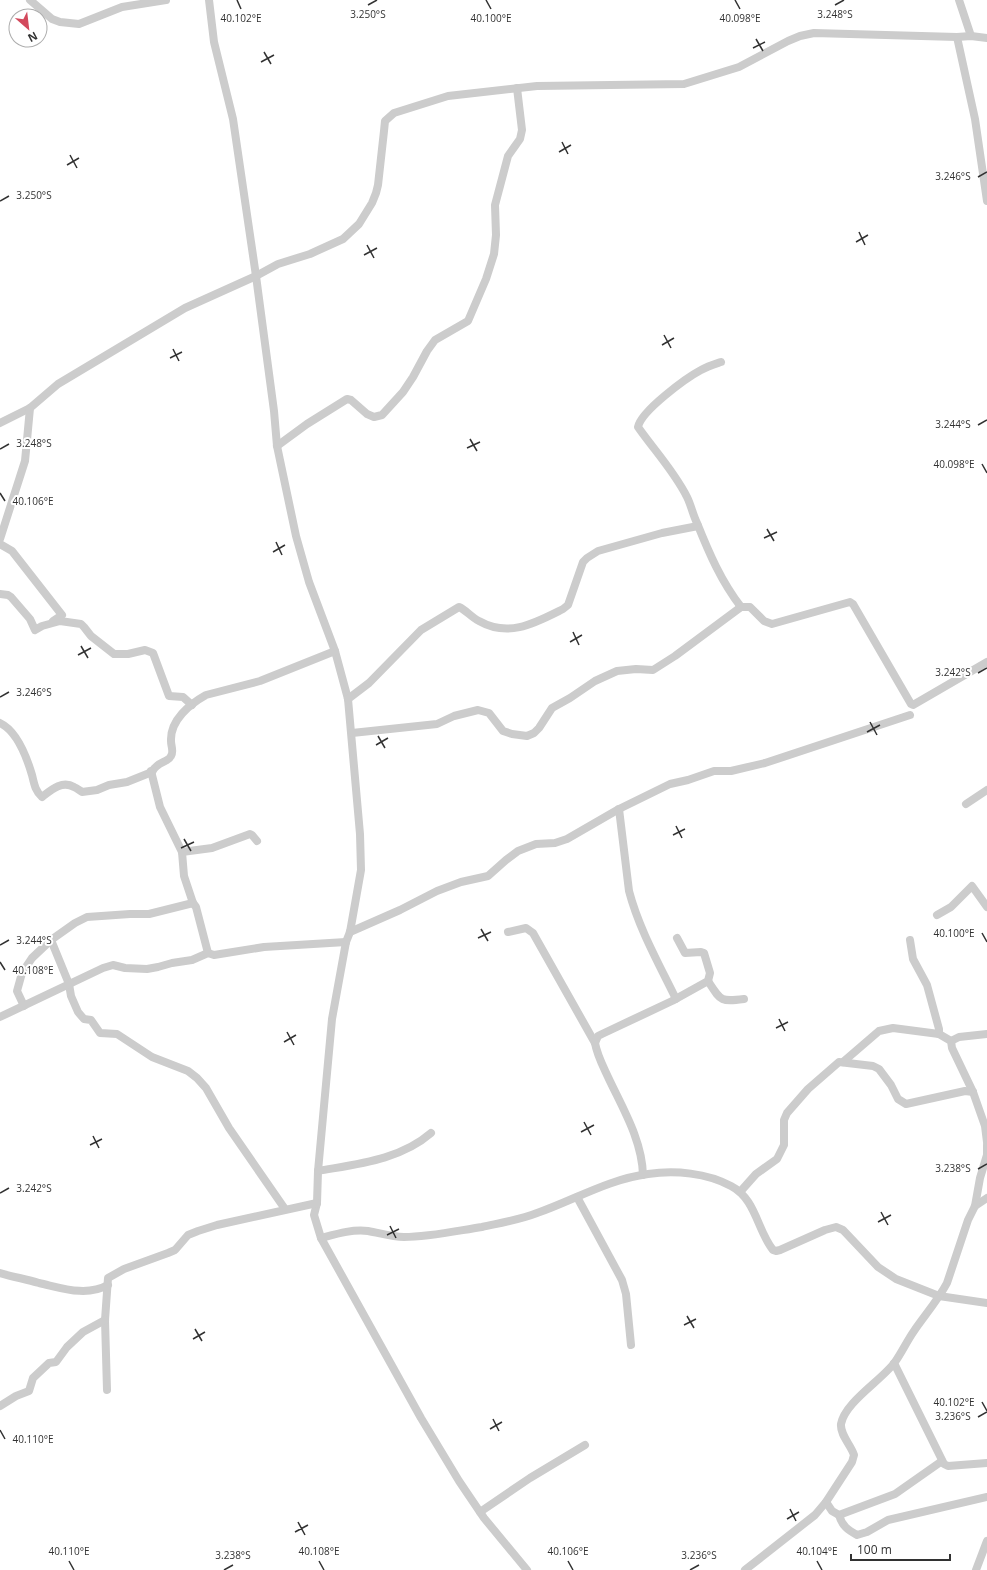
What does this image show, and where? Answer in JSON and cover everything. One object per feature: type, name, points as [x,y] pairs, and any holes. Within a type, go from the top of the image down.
[{"type":"street","points":[[30,0],[52,19],[60,22],[79,24],[122,7],[166,0]]},
{"type":"street","points":[[209,0],[214,42],[233,119],[256,276],[274,411],[277,446],[296,536],[309,582],[335,651],[348,699],[352,733],[360,834],[361,870],[332,1019],[318,1171],[317,1203],[314,1215],[320,1238],[421,1418],[459,1482],[480,1512],[527,1570]]},
{"type":"street","points":[[960,0],[971,36]]},
{"type":"street","points":[[0,423],[30,408],[58,384],[185,308],[256,276],[278,264],[310,254],[338,242],[349,235],[372,203],[376,193],[384,124],[385,121],[394,113],[448,96],[517,88],[684,84],[739,67],[788,41],[800,36],[814,33],[957,37],[971,36],[987,38]]},
{"type":"street","points":[[957,37],[974,118],[987,201]]},
{"type":"street","points":[[277,446],[307,424],[348,399],[367,414],[374,417],[382,415],[403,392],[413,377],[426,351],[435,340],[468,321],[486,279],[494,254],[496,235],[495,205],[505,166],[508,156],[521,136],[522,130],[517,88]]},
{"type":"street","points":[[721,362],[702,370],[671,390],[642,418],[638,427],[680,484],[688,499],[698,526],[722,580],[741,607]]},
{"type":"street","points":[[0,539],[25,461],[30,408]]},
{"type":"street","points":[[348,699],[369,682],[421,630],[459,607],[478,621],[486,624],[508,628],[523,628],[560,611],[568,605],[583,562],[591,555],[662,533],[698,526]]},
{"type":"street","points":[[0,544],[12,551],[62,615],[51,623],[36,630],[30,619],[11,597],[0,594]]},
{"type":"street","points":[[352,733],[437,724],[454,716],[478,710],[489,713],[503,731],[527,736],[534,733],[539,728],[552,708],[595,681],[617,671],[636,669],[653,670],[675,656],[741,607],[750,607],[764,621],[772,624],[850,602],[853,604],[911,704],[913,705],[987,662]]},
{"type":"street","points":[[51,623],[60,621],[80,624],[91,636],[114,654],[128,654],[145,650],[153,653],[169,696],[182,697],[192,705]]},
{"type":"street","points":[[0,723],[5,725],[16,737],[31,773],[36,790],[42,797],[62,784],[72,786],[82,792],[97,790],[109,785],[127,782],[152,772],[155,766],[171,757],[171,735],[178,717],[206,695],[260,681],[335,651]]},
{"type":"street","points":[[350,932],[400,910],[437,891],[461,882],[488,876],[518,851],[536,844],[567,839],[619,809],[670,784],[688,780],[714,771],[731,772],[765,763],[910,715]]},
{"type":"street","points":[[151,772],[160,807],[182,852],[184,876],[198,913],[208,953]]},
{"type":"street","points":[[966,804],[987,790]]},
{"type":"street","points":[[619,809],[632,903],[676,999]]},
{"type":"street","points":[[182,852],[212,848],[250,834],[254,836],[257,841]]},
{"type":"street","points":[[937,916],[951,908],[972,886],[987,907]]},
{"type":"street","points":[[24,1006],[17,991],[22,973],[32,958],[51,940],[75,923],[87,917],[149,914],[193,903]]},
{"type":"street","points":[[508,932],[526,928],[533,933],[595,1043],[602,1063],[637,1139],[643,1161],[643,1175]]},
{"type":"street","points":[[595,1043],[598,1036],[676,999],[708,981],[710,973],[704,953],[684,953],[677,938]]},
{"type":"street","points":[[51,940],[69,984],[71,996],[78,1012],[84,1019],[91,1020],[100,1033],[117,1034],[152,1057],[188,1071],[197,1078],[206,1088],[229,1128],[285,1209]]},
{"type":"street","points":[[910,940],[913,959],[927,985],[940,1029],[939,1034]]},
{"type":"street","points":[[0,1017],[103,968],[113,965],[125,968],[152,968],[192,960],[208,953],[214,955],[264,947],[346,942]]},
{"type":"street","points":[[708,981],[719,998],[723,1000],[744,999]]},
{"type":"street","points":[[843,1062],[879,1031],[893,1028],[939,1034],[951,1041]]},
{"type":"street","points":[[951,1041],[959,1037],[987,1034]]},
{"type":"street","points":[[951,1041],[952,1048],[973,1092],[985,1126],[987,1142]]},
{"type":"street","points":[[740,1192],[756,1174],[777,1159],[784,1146],[784,1120],[787,1113],[808,1089],[837,1063],[843,1062],[873,1066],[879,1069],[891,1085],[898,1099],[906,1104],[965,1091],[973,1092]]},
{"type":"street","points":[[318,1171],[385,1158],[404,1150],[431,1133]]},
{"type":"street","points":[[745,1570],[815,1515],[826,1502],[852,1462],[854,1455],[842,1432],[842,1422],[848,1410],[860,1396],[894,1363],[947,1283],[968,1220],[975,1206],[980,1178],[987,1155],[987,1145]]},
{"type":"street","points":[[320,1238],[352,1230],[405,1237],[482,1227],[519,1219],[625,1178],[668,1172],[700,1175],[730,1185],[740,1192],[749,1202],[773,1250],[780,1250],[825,1230],[839,1228],[843,1230],[866,1256],[885,1273],[896,1279],[939,1296],[987,1303]]},
{"type":"street","points":[[577,1197],[622,1280],[626,1294],[632,1344]]},
{"type":"street","points":[[975,1206],[987,1198]]},
{"type":"street","points":[[107,1390],[105,1320],[108,1278],[175,1250],[188,1235],[217,1225],[317,1203]]},
{"type":"street","points":[[0,1273],[72,1291],[98,1290],[108,1285]]},
{"type":"street","points":[[0,1406],[16,1396],[29,1391],[33,1378],[49,1363],[56,1362],[67,1347],[83,1332],[105,1320]]},
{"type":"street","points":[[894,1363],[942,1461],[948,1466],[987,1463]]},
{"type":"street","points":[[480,1512],[530,1478],[585,1445]]},
{"type":"street","points":[[839,1515],[895,1494],[942,1461]]},
{"type":"street","points":[[839,1515],[840,1521],[846,1530],[857,1535],[867,1532],[888,1520],[987,1497]]},
{"type":"street","points":[[826,1502],[832,1511],[839,1515]]},
{"type":"street","points":[[976,1570],[987,1541]]}]
